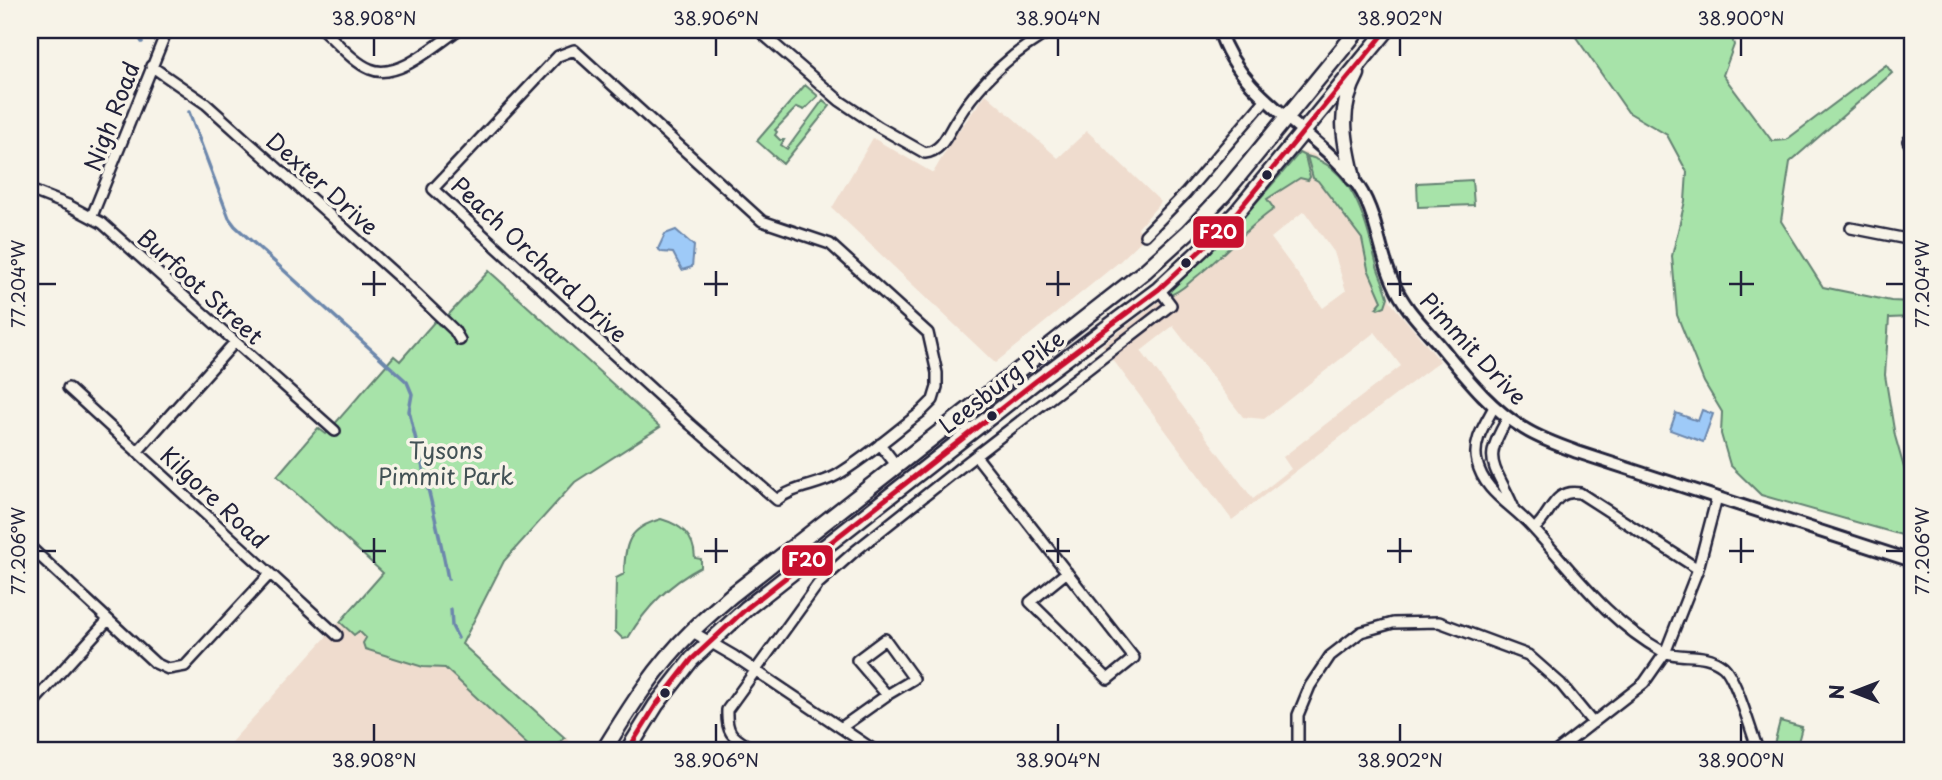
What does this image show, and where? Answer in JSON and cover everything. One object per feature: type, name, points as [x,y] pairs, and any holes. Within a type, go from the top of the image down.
[{"type":"main road","name":"Leesburg Pike","points":[[604,750],[640,694],[691,631],[732,595],[1145,271],[1188,232],[1223,195],[1357,30]]},
{"type":"main road","name":"Leesburg Pike","points":[[628,750],[656,705],[692,659],[747,608],[971,432],[1160,289],[1237,212],[1387,30]]},
{"type":"main road","points":[[1353,178],[1343,124],[1345,104],[1351,85],[1366,56]]},
{"type":"street","name":"Nigh Road","points":[[92,216],[167,30]]},
{"type":"street","points":[[323,30],[363,65],[386,72],[401,68],[458,30]]},
{"type":"street","points":[[758,30],[840,101],[925,153],[936,150],[983,84],[1023,49],[1052,30]]},
{"type":"street","name":"Pimmit Drive","points":[[1219,30],[1237,68],[1266,99],[1353,178],[1371,208],[1385,260],[1402,302],[1494,407],[1508,418],[1540,438],[1577,452],[1912,561]]},
{"type":"street","name":"Peach Orchard Drive","points":[[574,50],[762,220],[830,244],[928,333],[937,373],[933,400],[880,444],[839,474],[793,490],[777,500],[433,189],[558,56],[574,50]]},
{"type":"street","name":"Dexter Drive","points":[[151,66],[206,104],[402,280],[454,330],[460,340]]},
{"type":"street","points":[[1145,235],[1185,194],[1266,99]]},
{"type":"street","points":[[1912,138],[1908,141],[1912,148]]},
{"type":"street","name":"Burfoot Street","points":[[30,190],[92,216],[335,431]]},
{"type":"street","points":[[1850,228],[1912,240]]},
{"type":"street","points":[[754,750],[735,738],[727,727],[727,710],[818,584],[854,552],[1171,305],[1160,289]]},
{"type":"street","points":[[137,452],[235,342]]},
{"type":"street","name":"Kilgore Road","points":[[68,388],[337,635]]},
{"type":"street","points":[[1494,407],[1479,434],[1476,460],[1484,482],[1534,529],[1601,606],[1665,653],[1700,655],[1723,666],[1731,677],[1758,750]]},
{"type":"street","points":[[1508,418],[1492,450],[1492,462],[1513,507]]},
{"type":"street","points":[[880,444],[896,465]]},
{"type":"street","points":[[976,456],[1067,572],[1134,658],[1108,679],[1030,602],[1067,572]]},
{"type":"street","points":[[1534,529],[1544,521],[1560,495],[1569,491],[1580,493],[1698,569]]},
{"type":"street","points":[[1558,750],[1644,683],[1665,653],[1698,569],[1717,497]]},
{"type":"street","points":[[30,547],[155,663],[173,674],[185,666],[270,574]]},
{"type":"street","points":[[30,706],[108,620]]},
{"type":"street","points":[[1298,750],[1298,715],[1310,686],[1330,656],[1361,632],[1393,623],[1439,622],[1528,655],[1561,684],[1593,723]]},
{"type":"street","points":[[691,631],[874,750]]},
{"type":"street","points":[[842,727],[914,679],[885,639],[858,660],[887,695]]},
{"type":"shaded area","points":[[986,94],[1058,158],[1087,131],[1161,202],[1138,228],[1145,237],[1119,262],[995,363],[832,208],[873,138],[933,173],[954,137]]},
{"type":"shaded area","points":[[1300,152],[1313,154],[1351,192],[1364,215],[1378,269],[1392,304],[1440,361],[1232,520],[1102,345],[1170,293],[1246,220]],"holes":[[[1304,211],[1334,252],[1346,291],[1323,308],[1271,238]],[[1173,326],[1243,417],[1264,419],[1375,332],[1401,366],[1283,457],[1291,469],[1253,499],[1141,351]]]},
{"type":"shaded area","points":[[384,573],[579,750],[224,750]]},
{"type":"green space","points":[[1571,30],[1730,30],[1734,45],[1723,75],[1772,141],[1786,140],[1886,65],[1892,73],[1790,162],[1781,221],[1823,287],[1891,301],[1912,302],[1912,317],[1889,318],[1885,375],[1895,436],[1912,496],[1912,538],[1761,495],[1730,465],[1721,434],[1722,412],[1704,382],[1677,315],[1672,256],[1685,201],[1687,172],[1667,135],[1628,112]]},
{"type":"green space","points":[[805,85],[818,96],[804,110],[797,107],[775,130],[775,135],[784,140],[781,145],[787,149],[823,100],[830,106],[783,164],[757,141]]},
{"type":"green space","points":[[1299,153],[1305,156],[1310,177],[1308,180],[1300,178],[1267,199],[1274,209],[1186,285],[1169,295],[1171,290],[1237,223]]},
{"type":"green space","points":[[1307,156],[1323,162],[1337,172],[1356,200],[1388,297],[1385,306],[1376,308],[1382,301],[1368,269],[1362,239],[1313,178]]},
{"type":"green space","points":[[1472,180],[1474,205],[1418,207],[1417,183]]},
{"type":"green space","name":"Tysons Pimmit Park","points":[[489,271],[660,427],[575,482],[504,561],[462,644],[565,738],[551,750],[533,750],[445,668],[423,667],[365,649],[363,643],[366,638],[359,631],[354,635],[340,622],[383,573],[277,476],[318,428],[326,434],[394,356],[400,361],[435,321],[439,325]]},
{"type":"green space","points":[[661,519],[675,524],[685,532],[692,543],[695,558],[701,559],[701,567],[659,597],[642,616],[628,638],[623,639],[615,631],[616,578],[624,574],[630,538],[641,527]]},
{"type":"green space","points":[[1780,721],[1802,727],[1796,750],[1773,748]]},
{"type":"water","points":[[676,230],[694,246],[692,267],[682,270],[673,253],[658,249],[665,234]]},
{"type":"water","points":[[1702,410],[1713,414],[1703,442],[1670,430],[1676,413],[1698,421]]},
{"type":"waterway","points":[[135,30],[142,42]]},
{"type":"waterway","points":[[189,112],[229,218],[235,226],[407,382],[412,394],[409,411],[448,579]]},
{"type":"waterway","points":[[451,609],[452,626],[458,638]]},
{"type":"transit line","name":"F20","points":[[628,750],[656,705],[692,659],[747,608],[1036,381],[1159,289],[1202,249],[1237,212],[1387,30]]}]
